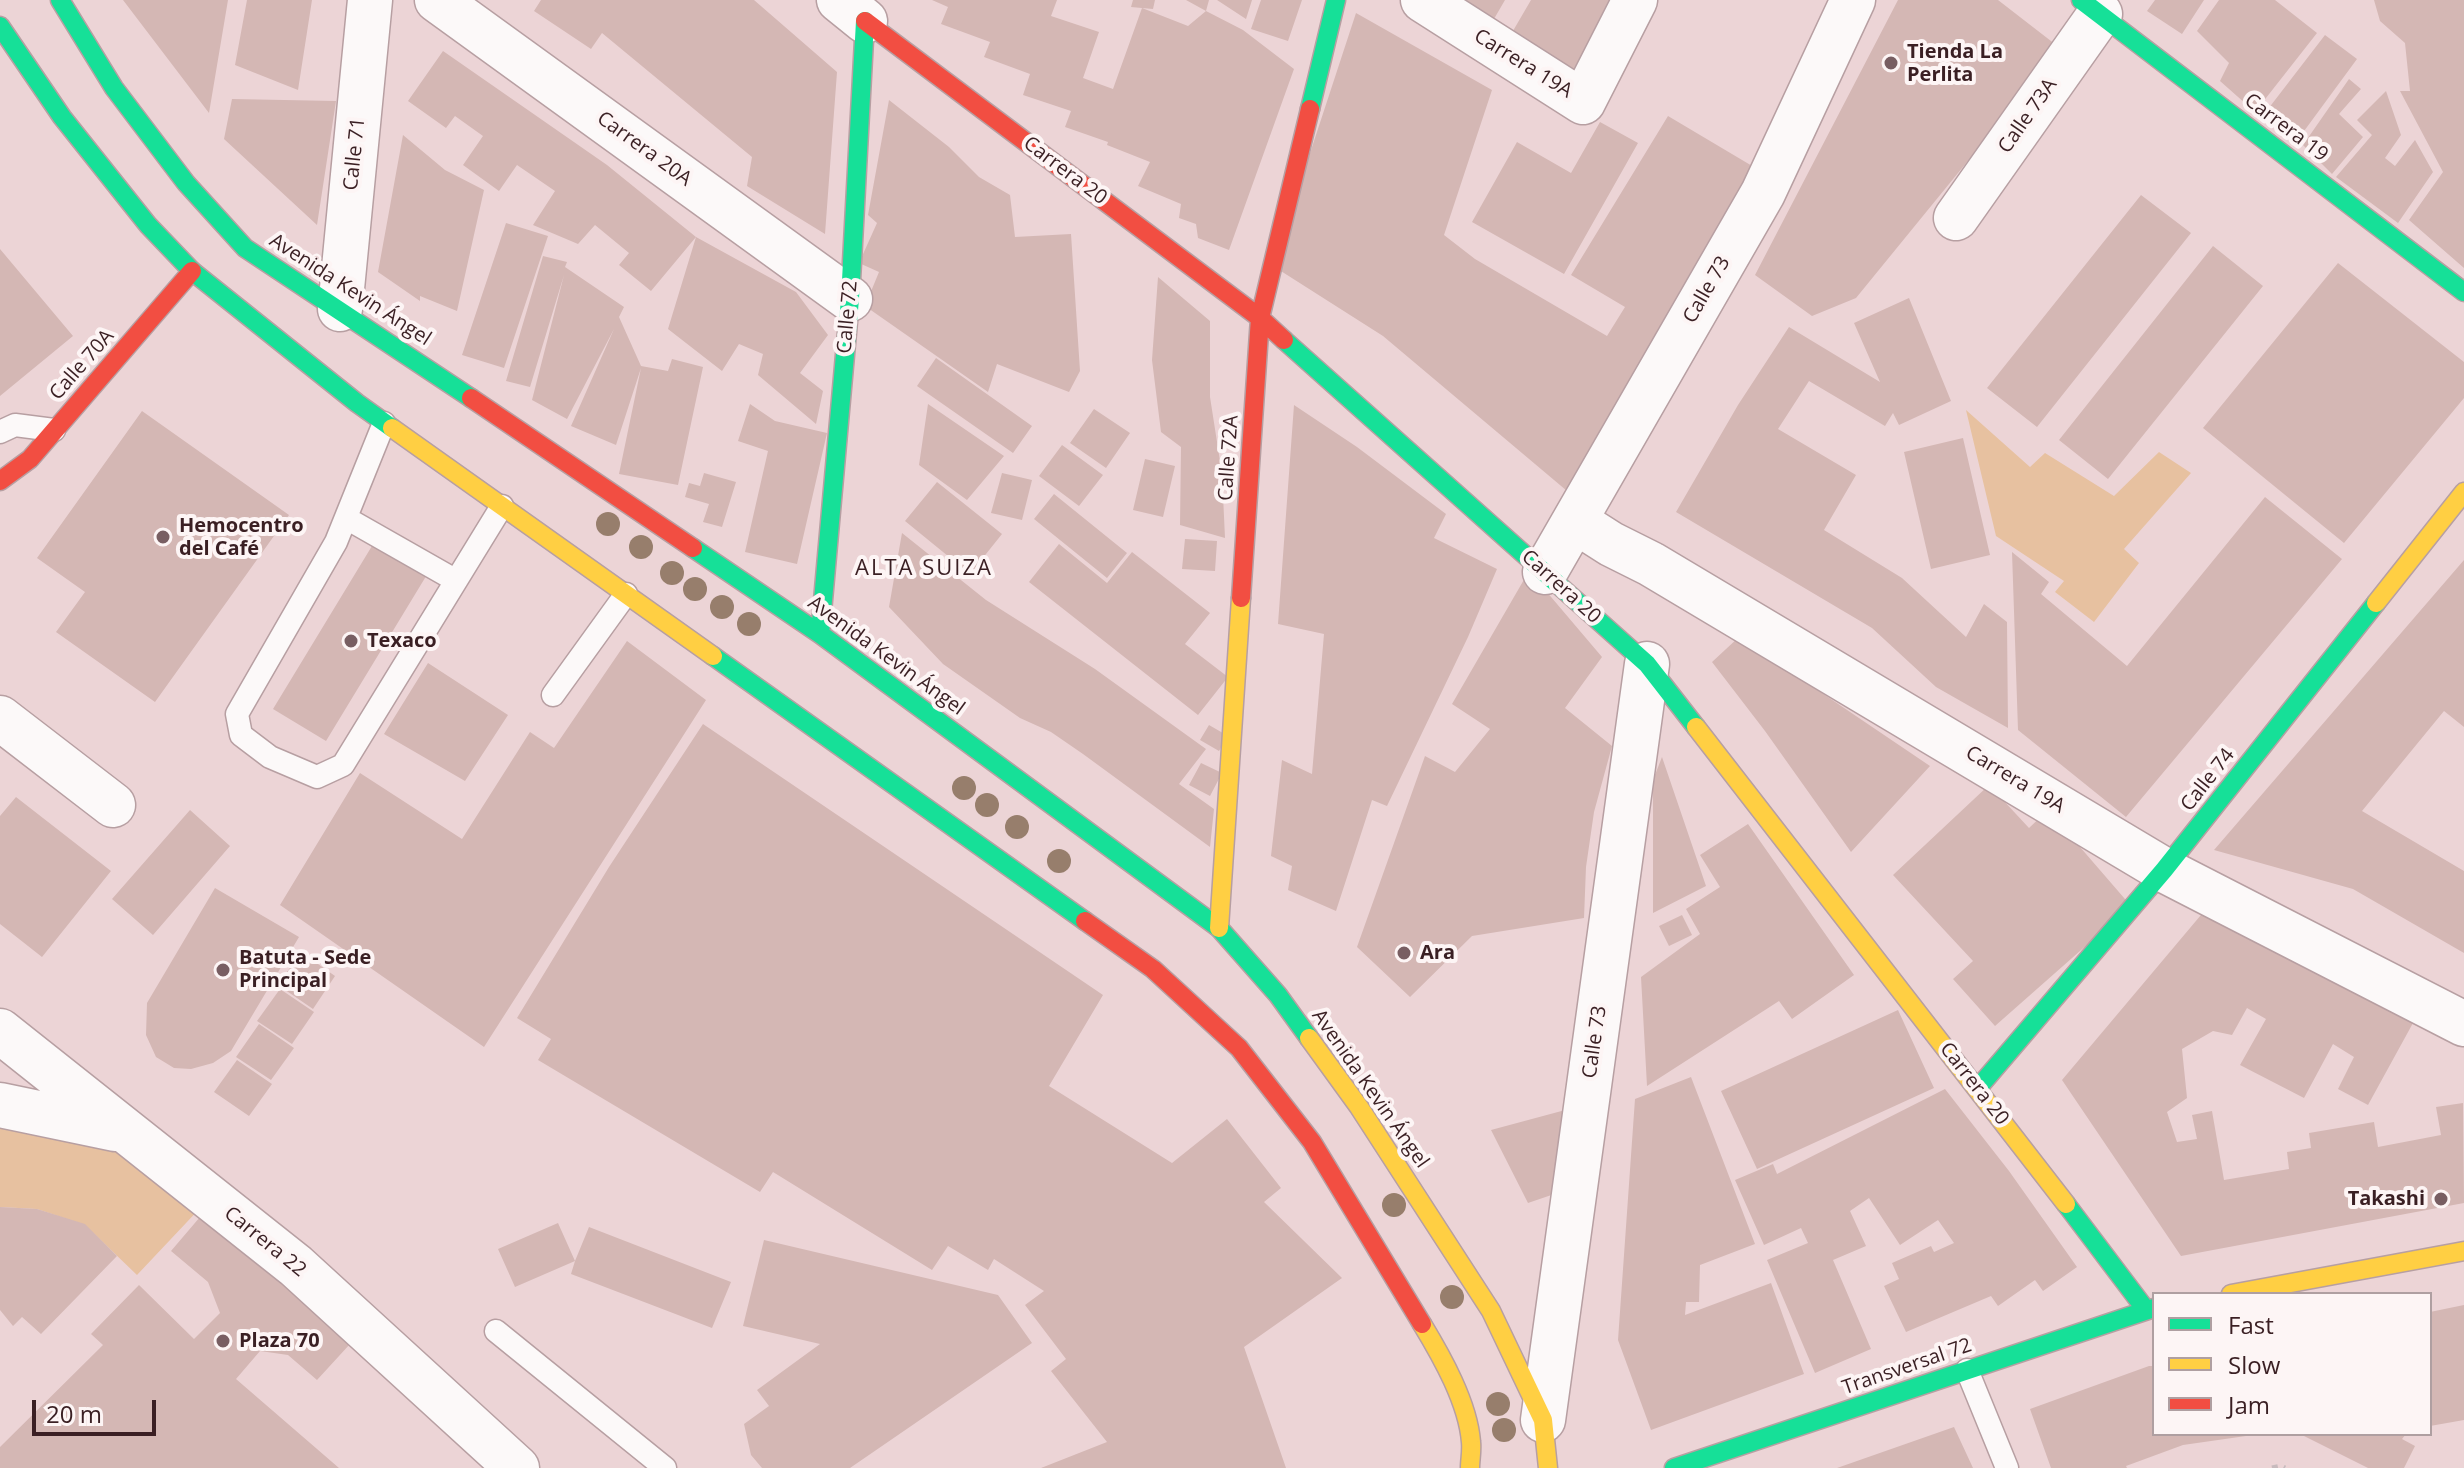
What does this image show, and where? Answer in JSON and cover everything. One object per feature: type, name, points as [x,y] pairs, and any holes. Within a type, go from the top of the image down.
[{"type":"street","name":"Avenida Kevin Ángel","points":[[60,0],[114,88],[196,194],[245,248],[820,634],[1219,928],[1278,995],[1359,1107],[1491,1311],[1543,1420],[1548,1468]]},
{"type":"street","name":"Calle 71","points":[[340,309],[370,0]]},
{"type":"street","name":"Carrera 20A","points":[[437,0],[850,299]]},
{"type":"street","name":"Calle 72A","points":[[1219,928],[1260,318],[1336,0]]},
{"type":"street","name":"Carrera 19A","points":[[1423,0],[1583,102],[1635,0]]},
{"type":"street","name":"Calle 73","points":[[1545,572],[1763,193],[1853,0]]},
{"type":"street","name":"Calle 72","points":[[820,634],[850,299],[857,7]]},
{"type":"street","name":"Carrera 20","points":[[857,7],[1260,318],[1647,664],[2150,1309]]},
{"type":"street","name":"Calle 73A","points":[[1956,218],[2090,7]]},
{"type":"street","name":"Carrera 19","points":[[2090,7],[2464,292]]},
{"type":"street","points":[[0,26],[62,117],[148,225],[192,271],[384,423],[1153,969],[1239,1048],[1312,1142],[1436,1347],[1464,1409],[1471,1442],[1470,1468]]},
{"type":"street","name":"Calle 70A","points":[[0,481],[30,459],[192,271]]},
{"type":"street","name":"Calle 74","points":[[1978,1088],[2164,870],[2464,492]]},
{"type":"street","name":"Carrera 19A","points":[[1575,521],[2164,870],[2464,1024]]},
{"type":"street","name":"Calle 73","points":[[1543,1420],[1647,664]]},
{"type":"street","points":[[0,718],[113,805]]},
{"type":"street","name":"Carrera 22","points":[[0,1031],[296,1266],[517,1468]]},
{"type":"street","points":[[0,1105],[124,1131]]},
{"type":"street","points":[[2242,1292],[2464,1251]]},
{"type":"street","name":"Transversal 72","points":[[1674,1468],[2150,1309]]},
{"type":"lane","points":[[384,423],[336,542],[237,714],[241,735],[270,757],[317,777],[343,765],[502,506]]},
{"type":"lane","points":[[0,432],[15,425],[54,430]]},
{"type":"lane","points":[[346,518],[455,580]]},
{"type":"lane","points":[[553,695],[626,594]]},
{"type":"lane","points":[[496,1331],[665,1468]]},
{"type":"lane","points":[[1967,1370],[2007,1468]]},
{"type":"path","points":[[2272,1468],[2285,1468]]},
{"type":"shaded area","points":[[1966,410],[2030,467],[2045,453],[2114,496],[2159,452],[2191,473],[2124,549],[2139,563],[2094,622],[2055,592],[2064,581],[1996,536]]},
{"type":"shaded area","points":[[0,1120],[143,1154],[203,1205],[137,1275],[85,1225],[37,1209],[0,1207]]},
{"type":"building","points":[[123,0],[228,0],[209,113]]},
{"type":"building","points":[[247,0],[312,0],[298,90],[235,65]]},
{"type":"building","points":[[541,0],[754,0],[837,72],[825,234],[747,186],[752,157],[602,33],[591,49],[534,11]]},
{"type":"building","points":[[932,0],[1057,0],[1051,16],[1099,32],[1083,78],[1113,89],[1142,8],[1188,26],[1206,11],[1243,30],[1294,69],[1229,250],[1198,238],[1196,224],[1179,218],[1181,204],[1138,186],[1150,162],[1107,145],[1108,142],[1065,127],[1071,111],[1023,95],[1030,74],[984,57],[990,42],[941,24],[948,7]]},
{"type":"building","points":[[1133,0],[1155,0],[1153,9],[1131,7]]},
{"type":"building","points":[[1186,0],[1209,0],[1206,11]]},
{"type":"building","points":[[1217,0],[1252,0],[1246,19]]},
{"type":"building","points":[[1261,0],[1302,0],[1288,41],[1251,29]]},
{"type":"building","points":[[1433,0],[1505,0],[1487,31]]},
{"type":"building","points":[[1531,0],[1613,0],[1566,82],[1503,48]]},
{"type":"building","points":[[1898,0],[1998,0],[2060,48],[1856,298],[1812,316],[1755,275]]},
{"type":"building","points":[[2155,0],[2204,0],[2182,34],[2147,11]]},
{"type":"building","points":[[2219,0],[2275,0],[2317,33],[2255,112],[2220,81],[2229,63],[2197,31]]},
{"type":"building","points":[[2374,0],[2464,0],[2464,268],[2409,220],[2443,172],[2400,91],[2410,91],[2405,43],[2380,21]]},
{"type":"building","points":[[1356,13],[1492,90],[1444,235],[1475,259],[1607,336],[1625,307],[1571,275],[1668,116],[1769,176],[1573,496],[1383,336],[1273,266]]},
{"type":"building","points":[[2325,35],[2357,59],[2296,142],[2265,113]]},
{"type":"building","points":[[443,51],[607,165],[696,237],[651,291],[619,265],[629,253],[595,225],[578,244],[533,225],[555,191],[517,165],[499,191],[463,165],[483,136],[455,116],[446,128],[408,101]]},
{"type":"building","points":[[2349,79],[2361,89],[2339,114],[2363,137],[2332,174],[2303,145]]},
{"type":"building","points":[[2386,91],[2401,135],[2385,158],[2395,166],[2415,140],[2433,172],[2398,223],[2336,177],[2372,135],[2357,120]]},
{"type":"building","points":[[232,99],[336,101],[317,225],[224,139]]},
{"type":"building","points":[[889,100],[949,147],[979,177],[1010,195],[1015,237],[1071,234],[1080,371],[1069,392],[997,364],[988,392],[865,306],[879,272],[859,263],[877,223],[868,215]]},
{"type":"building","points":[[1600,122],[1638,143],[1564,274],[1472,222],[1517,142],[1571,173]]},
{"type":"building","points":[[403,135],[445,170],[484,190],[457,311],[420,296],[420,301],[378,272]]},
{"type":"building","points":[[2141,195],[2191,233],[2037,427],[1987,388]]},
{"type":"building","points":[[506,223],[548,236],[504,368],[462,355]]},
{"type":"building","points":[[696,237],[796,292],[828,335],[800,373],[823,391],[816,424],[758,375],[763,354],[739,344],[722,371],[668,329]]},
{"type":"building","points":[[2213,246],[2263,286],[2108,479],[2059,440]]},
{"type":"building","points":[[0,249],[73,336],[0,396]]},
{"type":"building","points":[[543,256],[567,262],[565,267],[624,307],[619,317],[641,366],[668,371],[672,359],[703,367],[678,485],[619,474],[641,368],[616,445],[571,426],[614,329],[567,419],[532,400],[564,275],[530,387],[506,381]]},
{"type":"building","points":[[2338,263],[2464,362],[2464,398],[2344,543],[2203,428]]},
{"type":"building","points":[[1158,277],[1210,321],[1210,397],[1222,474],[1225,538],[1180,525],[1181,447],[1161,432],[1152,360]]},
{"type":"building","points":[[1909,298],[1951,401],[1899,425],[1893,413],[1885,426],[1809,381],[1778,429],[1856,475],[1824,530],[1902,578],[1966,637],[1984,604],[2007,622],[2008,728],[1936,687],[1872,628],[1676,512],[1738,405],[1789,327],[1880,382],[1854,323]]},
{"type":"building","points":[[936,358],[1032,426],[1013,453],[917,386]]},
{"type":"building","points":[[750,404],[775,421],[827,433],[797,564],[745,552],[768,451],[738,441]]},
{"type":"building","points":[[928,404],[1004,456],[967,500],[919,465]]},
{"type":"building","points":[[1294,405],[1357,447],[1446,514],[1434,538],[1497,569],[1387,806],[1372,800],[1336,911],[1288,890],[1292,866],[1271,856],[1282,760],[1312,774],[1324,634],[1278,624]]},
{"type":"building","points":[[1094,409],[1130,433],[1106,468],[1070,443]]},
{"type":"building","name":"Hemocentro del Café","points":[[142,411],[289,515],[155,702],[56,632],[85,592],[37,558]]},
{"type":"building","points":[[1963,438],[1990,555],[1931,569],[1904,452]]},
{"type":"building","points":[[1062,445],[1103,475],[1079,506],[1039,476]]},
{"type":"building","points":[[1145,459],[1175,466],[1163,517],[1133,510]]},
{"type":"building","points":[[704,473],[736,482],[722,527],[703,522],[709,504],[685,497],[689,483],[700,486]]},
{"type":"building","points":[[1002,473],[1032,480],[1022,520],[991,513]]},
{"type":"building","points":[[937,482],[1002,534],[970,574],[905,521]]},
{"type":"building","points":[[1054,494],[1127,553],[1107,578],[1034,519]]},
{"type":"building","points":[[2265,497],[2342,559],[2126,817],[2018,730],[2012,552],[2049,582],[2041,594],[2127,666]]},
{"type":"building","points":[[902,533],[986,600],[1095,669],[1206,749],[1179,784],[1214,809],[1210,847],[1051,732],[1020,718],[943,664],[889,607]]},
{"type":"building","points":[[1185,539],[1217,541],[1215,571],[1182,569]]},
{"type":"building","name":"Texaco","points":[[375,541],[428,573],[326,741],[273,709]]},
{"type":"building","points":[[1059,544],[1107,583],[1132,552],[1210,613],[1185,644],[1228,677],[1198,715],[1029,582]]},
{"type":"building","points":[[2464,560],[2464,727],[2444,711],[2362,811],[2464,871],[2464,953],[2353,889],[2214,850]]},
{"type":"building","points":[[1529,571],[1602,657],[1565,708],[1612,746],[1594,812],[1586,867],[1584,918],[1472,936],[1410,997],[1357,947],[1425,756],[1455,772],[1490,729],[1452,704]]},
{"type":"building","points":[[1739,637],[1930,766],[1851,852],[1712,662]]},
{"type":"building","points":[[627,641],[706,700],[484,1047],[280,905],[360,773],[462,839],[530,732],[554,748]]},
{"type":"building","points":[[428,663],[508,715],[465,781],[384,734]]},
{"type":"building","points":[[703,724],[1103,995],[1049,1086],[1172,1163],[1227,1119],[1281,1188],[1264,1202],[1342,1278],[1244,1347],[1286,1468],[1041,1468],[1107,1442],[1051,1371],[1066,1359],[1025,1305],[1044,1291],[994,1259],[988,1270],[948,1246],[932,1270],[773,1172],[760,1192],[538,1060],[551,1039],[517,1018],[609,867]]},
{"type":"building","points":[[1209,725],[1228,736],[1219,751],[1200,740]]},
{"type":"building","points":[[1662,757],[1706,886],[1653,913],[1653,780]]},
{"type":"building","points":[[1201,763],[1222,773],[1210,796],[1189,785]]},
{"type":"building","points":[[1989,785],[2029,828],[2048,810],[2131,906],[1995,1026],[1953,979],[1973,961],[1893,875]]},
{"type":"building","points":[[16,797],[111,871],[42,957],[0,924],[0,816]]},
{"type":"building","points":[[190,810],[230,846],[153,935],[112,899]]},
{"type":"building","points":[[1748,824],[1854,975],[1792,1019],[1779,1001],[1647,1086],[1641,977],[1700,934],[1686,909],[1720,887],[1700,855]]},
{"type":"building","name":"Batuta - Sede Principal","points":[[215,888],[299,937],[231,1051],[213,1063],[191,1069],[174,1068],[156,1057],[146,1035],[147,1003]]},
{"type":"building","points":[[2206,909],[2413,1023],[2368,1105],[2338,1089],[2354,1057],[2333,1044],[2304,1098],[2240,1065],[2266,1019],[2247,1008],[2232,1035],[2213,1031],[2182,1049],[2187,1098],[2167,1112],[2177,1142],[2197,1139],[2192,1115],[2212,1111],[2224,1180],[2289,1169],[2287,1152],[2311,1148],[2309,1133],[2374,1122],[2378,1147],[2441,1135],[2436,1107],[2463,1103],[2464,1203],[2181,1256],[2062,1080]]},
{"type":"building","points":[[1682,915],[1692,935],[1669,946],[1659,926]]},
{"type":"building","points":[[301,952],[335,976],[313,1009],[278,985]]},
{"type":"building","points":[[280,989],[314,1012],[292,1044],[257,1021]]},
{"type":"building","points":[[1898,1010],[1934,1088],[1757,1169],[1721,1091]]},
{"type":"building","points":[[259,1024],[294,1048],[271,1080],[236,1057]]},
{"type":"building","points":[[237,1060],[272,1084],[249,1116],[214,1092]]},
{"type":"building","points":[[1691,1077],[1755,1244],[1700,1265],[1699,1302],[1686,1302],[1685,1315],[1771,1283],[1804,1374],[1651,1430],[1618,1340],[1635,1099]]},
{"type":"building","points":[[1945,1089],[2009,1171],[2077,1267],[2043,1291],[2035,1280],[1998,1306],[1991,1296],[1906,1332],[1884,1286],[1899,1279],[1892,1263],[1931,1246],[1934,1252],[1954,1243],[1938,1220],[1900,1245],[1869,1198],[1850,1211],[1866,1246],[1833,1260],[1871,1349],[1815,1373],[1767,1260],[1808,1243],[1801,1228],[1764,1245],[1735,1180],[1773,1164],[1777,1174]]},
{"type":"building","points":[[1569,1109],[1566,1190],[1528,1203],[1491,1130]]},
{"type":"building","points":[[0,1207],[37,1209],[85,1224],[117,1256],[41,1334],[22,1317],[13,1326],[0,1310]]},
{"type":"building","name":"Plaza 70","points":[[200,1217],[242,1252],[271,1262],[299,1287],[315,1314],[350,1344],[317,1380],[288,1355],[260,1351],[236,1379],[339,1468],[0,1468],[0,1447],[103,1345],[91,1334],[139,1285],[194,1339],[220,1313],[208,1282],[171,1251]]},
{"type":"building","points":[[558,1223],[575,1261],[515,1287],[498,1249]]},
{"type":"building","points":[[589,1227],[731,1282],[712,1328],[571,1274]]},
{"type":"building","points":[[764,1240],[998,1295],[1032,1343],[850,1468],[762,1468],[751,1455],[744,1424],[769,1406],[757,1390],[820,1344],[743,1326]]},
{"type":"building","points":[[2464,1305],[2464,1420],[2432,1426],[2432,1312]]},
{"type":"building","points":[[2152,1366],[2152,1436],[2246,1436],[2183,1445],[2127,1468],[2051,1468],[2030,1409]]},
{"type":"building","points":[[1954,1427],[1973,1468],[1837,1468]]},
{"type":"building","points":[[2304,1436],[2404,1436],[2402,1439],[2415,1446],[2404,1468],[2368,1468]]},
{"type":"traffic: fast","points":[[60,0],[114,88],[186,183],[245,248],[471,398]]},
{"type":"traffic: fast","points":[[1310,109],[1336,0]]},
{"type":"traffic: fast","points":[[2081,0],[2464,292]]},
{"type":"traffic: fast","points":[[820,634],[850,299],[865,21]]},
{"type":"traffic: fast","points":[[0,26],[62,117],[148,225],[192,271],[392,428]]},
{"type":"traffic: fast","points":[[1284,340],[1647,664],[1696,727]]},
{"type":"traffic: fast","points":[[693,548],[820,634],[1219,928],[1278,995],[1309,1038]]},
{"type":"traffic: fast","points":[[1978,1088],[2164,870],[2376,603]]},
{"type":"traffic: fast","points":[[713,656],[1085,921]]},
{"type":"traffic: fast","points":[[2066,1204],[2146,1310]]},
{"type":"traffic: fast","points":[[1674,1468],[2152,1309]]},
{"type":"traffic: slow","points":[[392,428],[713,656]]},
{"type":"traffic: slow","points":[[2376,603],[2464,492]]},
{"type":"traffic: slow","points":[[1219,928],[1241,598]]},
{"type":"traffic: slow","points":[[1696,727],[2066,1204]]},
{"type":"traffic: slow","points":[[1309,1038],[1359,1107],[1491,1311],[1543,1420],[1548,1468]]},
{"type":"traffic: slow","points":[[2242,1292],[2464,1251]]},
{"type":"traffic: slow","points":[[1422,1324],[1446,1366],[1465,1412],[1471,1442],[1470,1468]]},
{"type":"traffic: jam","points":[[865,21],[1260,318],[1284,340]]},
{"type":"traffic: jam","points":[[1241,598],[1260,318],[1310,109]]},
{"type":"traffic: jam","points":[[0,481],[30,459],[192,271]]},
{"type":"traffic: jam","points":[[471,398],[693,548]]},
{"type":"traffic: jam","points":[[1085,921],[1153,969],[1239,1048],[1312,1142],[1422,1324]]},
{"type":"place","name":"Tienda La Perlita","points":[[1891,63]]},
{"type":"place","name":"Hemocentro del Café","points":[[163,537]]},
{"type":"place","name":"Texaco","points":[[351,641]]},
{"type":"place","name":"Ara","points":[[1404,953]]},
{"type":"place","name":"Batuta - Sede Principal","points":[[223,970]]},
{"type":"place","name":"Takashi","points":[[2441,1199]]},
{"type":"place","name":"Plaza 70","points":[[223,1341]]},
{"type":"district","name":"ALTA SUIZA","points":[[924,569]]}]
